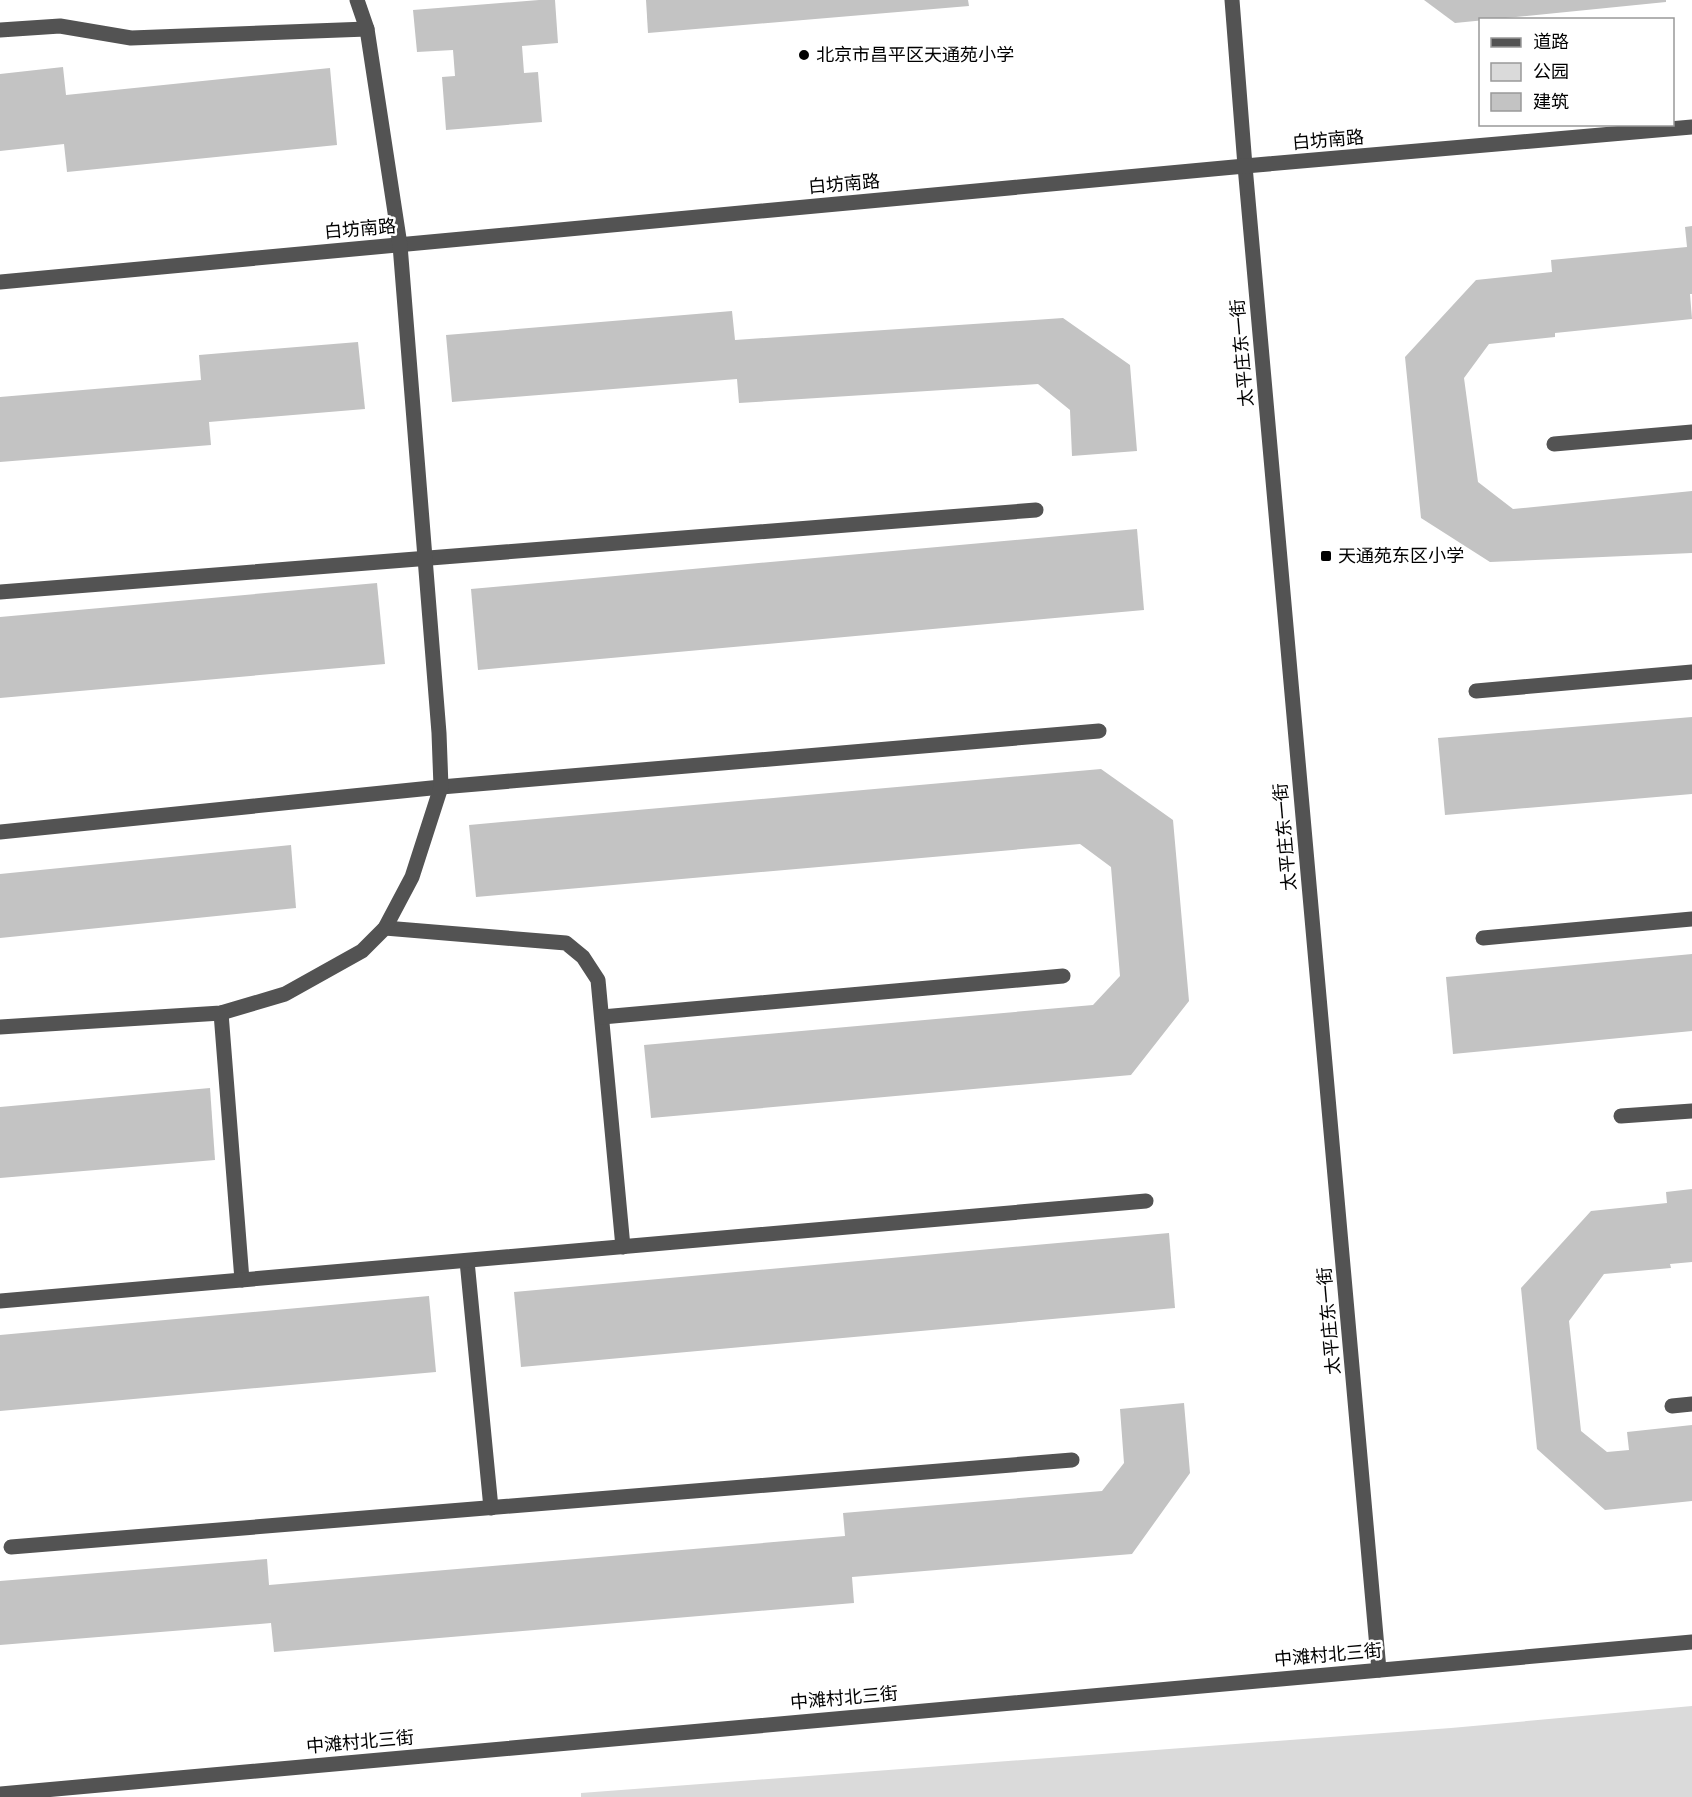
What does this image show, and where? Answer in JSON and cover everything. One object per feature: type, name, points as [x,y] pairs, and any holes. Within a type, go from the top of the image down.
[{"type":"street","points":[[0,1027],[221,1013],[285,994],[362,951],[385,928],[412,877],[441,787],[439,733],[400,245],[367,29],[357,0]]},
{"type":"street","name":"太平庄东一街","points":[[1232,0],[1379,1670]]},
{"type":"street","points":[[0,30],[60,26],[131,38],[367,29]]},
{"type":"street","name":"白坊南路","points":[[0,282],[1245,166],[1692,127]]},
{"type":"street","points":[[1554,444],[1692,432]]},
{"type":"street","points":[[0,592],[1036,510]]},
{"type":"street","points":[[1476,691],[1692,672]]},
{"type":"street","points":[[0,832],[441,787],[1099,731]]},
{"type":"street","points":[[1483,938],[1692,919]]},
{"type":"street","points":[[385,928],[566,943],[583,957],[598,980],[623,1247]]},
{"type":"street","points":[[602,1017],[1063,975]]},
{"type":"street","points":[[221,1013],[242,1280]]},
{"type":"street","points":[[1621,1116],[1692,1111]]},
{"type":"street","points":[[0,1301],[1146,1201]]},
{"type":"street","points":[[467,1260],[491,1508]]},
{"type":"street","points":[[1672,1406],[1692,1404]]},
{"type":"street","points":[[11,1547],[1072,1460]]},
{"type":"street","name":"中滩村北三街","points":[[0,1794],[1692,1642]]},
{"type":"green space","points":[[1692,1706],[1692,1797],[581,1797],[581,1793],[1451,1728]]},
{"type":"building","points":[[555,0],[558,43],[522,46],[524,73],[538,72],[542,122],[446,130],[442,77],[455,76],[453,50],[417,52],[413,10]]},
{"type":"building","points":[[646,0],[968,0],[969,6],[648,33]]},
{"type":"building","points":[[1424,0],[1666,0],[1666,2],[1505,18],[1479,18],[1479,21],[1455,23]]},
{"type":"building","points":[[63,67],[66,95],[330,68],[337,145],[67,172],[64,144],[0,151],[0,74]]},
{"type":"building","points":[[1692,226],[1692,294],[1690,294],[1692,319],[1555,333],[1555,337],[1489,344],[1464,378],[1478,482],[1513,509],[1692,491],[1692,553],[1490,562],[1421,518],[1405,357],[1476,280],[1552,272],[1551,260],[1687,247],[1685,227]]},
{"type":"building","points":[[732,311],[735,340],[1063,318],[1130,365],[1137,451],[1072,456],[1070,410],[1038,384],[739,403],[737,379],[452,402],[446,335]]},
{"type":"building","points":[[358,342],[365,409],[209,422],[211,445],[0,462],[0,397],[201,380],[199,355]]},
{"type":"building","points":[[1137,529],[1144,610],[478,670],[471,589]]},
{"type":"building","points":[[377,583],[385,664],[0,698],[0,617]]},
{"type":"building","points":[[1692,717],[1692,794],[1445,815],[1438,738]]},
{"type":"building","points":[[1101,769],[1173,820],[1189,1001],[1131,1075],[651,1118],[644,1045],[1093,1005],[1120,976],[1111,867],[1080,844],[476,897],[469,825]]},
{"type":"building","points":[[291,845],[296,908],[0,938],[0,874]]},
{"type":"building","points":[[1692,954],[1692,1031],[1453,1054],[1446,977]]},
{"type":"building","points":[[210,1088],[215,1160],[0,1178],[0,1107]]},
{"type":"building","points":[[1692,1189],[1692,1262],[1670,1264],[1671,1268],[1604,1274],[1569,1321],[1581,1431],[1607,1452],[1629,1450],[1627,1432],[1692,1425],[1692,1501],[1605,1510],[1537,1449],[1521,1288],[1591,1211],[1667,1203],[1666,1192]]},
{"type":"building","points":[[1169,1233],[1175,1308],[521,1367],[514,1292]]},
{"type":"building","points":[[429,1296],[436,1372],[0,1411],[0,1335]]},
{"type":"building","points":[[1184,1403],[1190,1473],[1132,1554],[852,1577],[854,1603],[274,1652],[271,1623],[0,1645],[0,1581],[267,1559],[269,1585],[845,1536],[843,1513],[1102,1491],[1124,1463],[1120,1409]]},
{"type":"place","name":"北京市昌平区天通苑小学","points":[[804,55]]},
{"type":"place","name":"天通苑东区小学","points":[[1326,556]]}]
